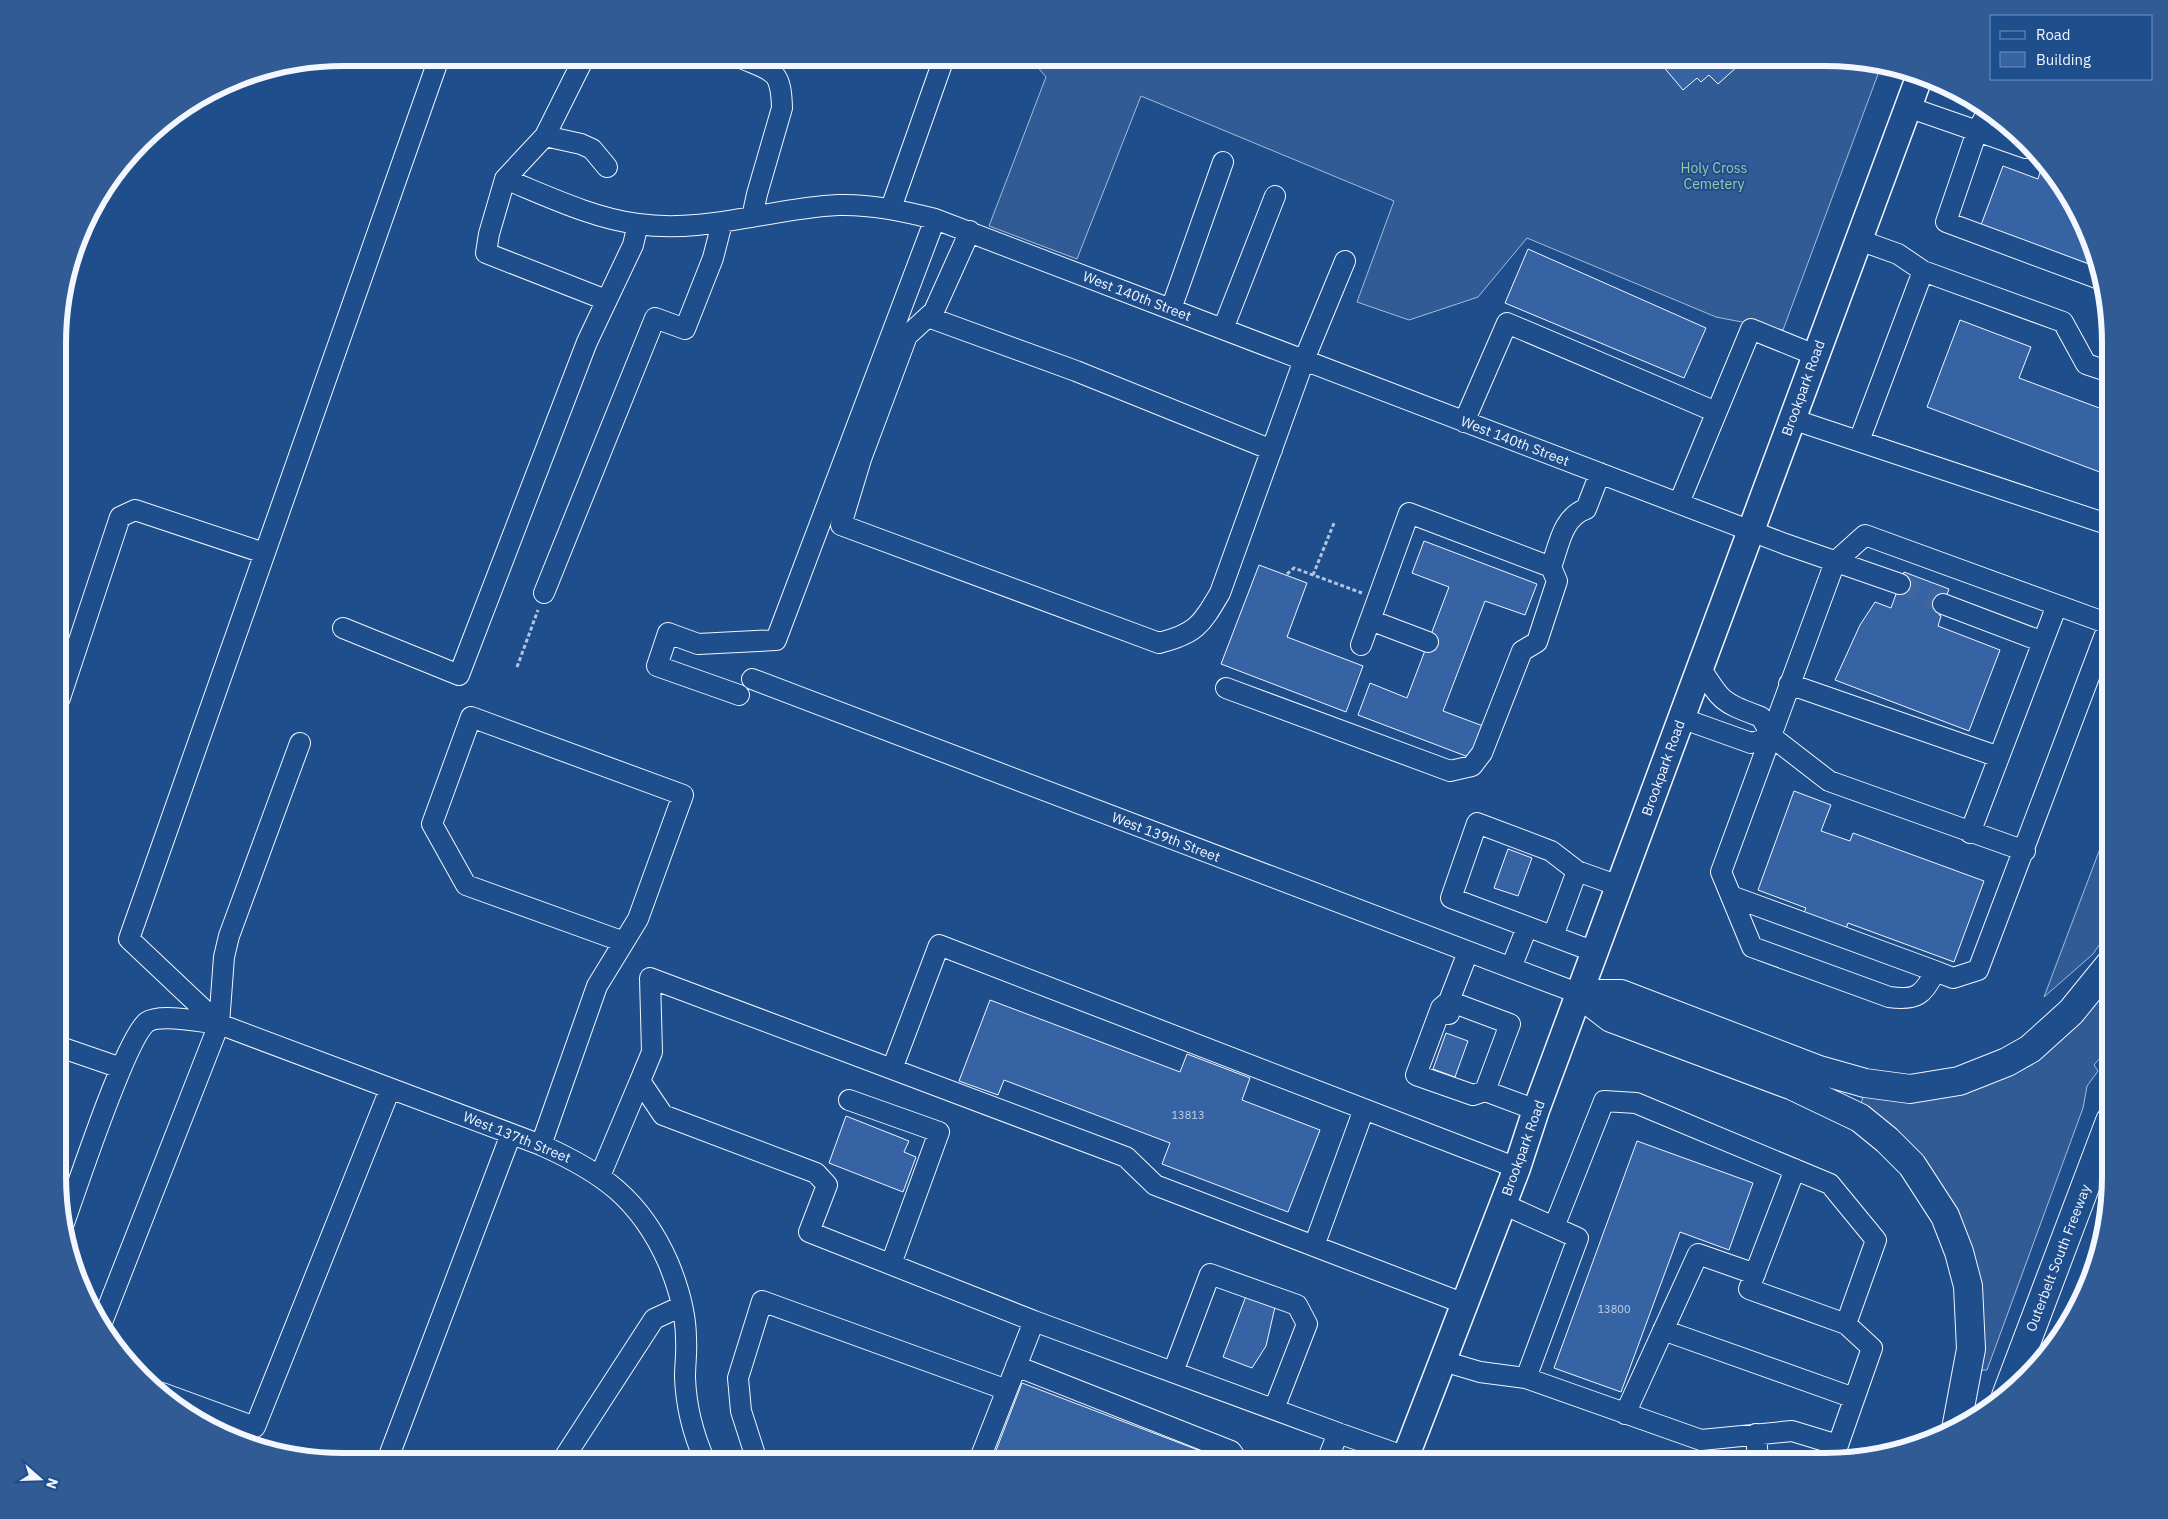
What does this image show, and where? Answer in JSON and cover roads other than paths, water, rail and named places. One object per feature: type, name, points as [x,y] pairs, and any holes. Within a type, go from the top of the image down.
[{"type":"highway","points":[[1580,994],[1621,994],[1819,1070],[1865,1083],[1910,1089],[1959,1081],[2007,1062],[2030,1049],[2071,1012],[2102,974]]},
{"type":"highway","points":[[1580,994],[1611,1018],[1793,1086],[1851,1114],[1887,1140],[1912,1166],[1945,1216],[1959,1252],[1968,1286],[1971,1349],[1958,1419]]},
{"type":"highway","name":"Outerbelt South Freeway","points":[[2012,1380],[2102,1142]]},
{"type":"main road","name":"Brookpark Road","points":[[1407,1453],[1503,1204],[1536,1110],[1917,82]]},
{"type":"street","points":[[219,1024],[129,939],[436,66]]},
{"type":"street","points":[[580,66],[545,136],[505,179],[489,234],[486,253],[606,300]]},
{"type":"street","points":[[752,217],[782,108],[780,82],[775,73],[759,66]]},
{"type":"street","points":[[891,208],[941,66]]},
{"type":"street","points":[[1908,107],[2020,146]]},
{"type":"street","points":[[1985,117],[1977,131],[1946,222],[2093,277]]},
{"type":"street","points":[[545,136],[592,149],[606,168]]},
{"type":"street","points":[[1171,309],[1223,162]]},
{"type":"street","name":"West 140th Street","points":[[505,179],[580,209],[638,224],[680,226],[722,222],[838,205],[891,208],[935,218],[1464,422],[1835,562],[1900,584]]},
{"type":"street","points":[[1223,329],[1275,196]]},
{"type":"street","points":[[739,695],[657,666],[668,633],[698,644],[776,640],[935,218]]},
{"type":"street","points":[[544,593],[655,318],[685,329],[713,258],[722,222]]},
{"type":"street","points":[[343,628],[459,675],[587,342],[633,245],[638,224]]},
{"type":"street","points":[[970,231],[934,311],[907,336],[861,459],[841,525],[1159,643],[1182,638],[1203,621],[1220,593],[1304,360],[1345,261]]},
{"type":"street","points":[[1859,240],[1898,254],[1923,271],[2063,322],[2086,364],[2102,369]]},
{"type":"street","points":[[1859,441],[1923,271]]},
{"type":"street","points":[[928,317],[1076,372],[1272,450]]},
{"type":"street","points":[[1464,422],[1507,323],[1716,412]]},
{"type":"street","points":[[1679,503],[1751,329],[1815,355]]},
{"type":"street","points":[[1792,419],[2102,522]]},
{"type":"street","points":[[1226,688],[1450,771],[1472,766],[1482,753],[1522,651],[1537,642],[1557,580],[1551,567],[1567,521],[1576,512],[1586,509],[1600,473]]},
{"type":"street","points":[[66,680],[120,517],[135,510],[264,553]]},
{"type":"street","points":[[1361,645],[1409,513],[1551,567]]},
{"type":"street","points":[[1935,971],[1928,986],[1919,995],[1906,999],[1889,997],[1752,947],[1721,872],[1835,562],[1865,535],[2102,621]]},
{"type":"street","points":[[1943,604],[2043,642]]},
{"type":"street","points":[[1970,833],[2057,605]]},
{"type":"street","points":[[1370,620],[1428,642]]},
{"type":"street","points":[[1731,896],[1953,978],[1978,970],[2025,851],[2102,643]]},
{"type":"street","points":[[1700,667],[1716,694],[1726,703],[1761,717],[1772,737],[1829,780],[1970,833],[2025,851]]},
{"type":"street","name":"West 139th Street","points":[[752,679],[1580,994]]},
{"type":"street","points":[[1789,684],[1999,757]]},
{"type":"street","points":[[541,1145],[597,986],[624,942],[638,919],[683,795],[471,717],[432,824],[466,885],[624,942]]},
{"type":"street","points":[[1681,718],[1751,743],[1772,737]]},
{"type":"street","points":[[104,1316],[219,1024],[224,957],[229,936],[300,743]]},
{"type":"street","points":[[1595,952],[1451,898],[1477,823],[1551,851],[1576,871],[1619,886]]},
{"type":"street","points":[[1553,936],[1576,871]]},
{"type":"street","points":[[1511,968],[1527,927]]},
{"type":"street","points":[[892,1070],[939,945],[1516,1168]]},
{"type":"street","points":[[1468,952],[1449,1001],[1441,1008],[1416,1075],[1473,1095],[1485,1091],[1536,1110]]},
{"type":"street","points":[[600,1176],[652,1052],[650,978],[1126,1157],[1155,1185],[1465,1304]]},
{"type":"street","points":[[1449,1001],[1510,1024],[1485,1091]]},
{"type":"street","points":[[69,1210],[121,1068],[139,1031],[149,1021],[164,1018],[219,1024]]},
{"type":"street","name":"West 137th Street","points":[[219,1024],[541,1145],[570,1158],[600,1176],[622,1194],[646,1221],[675,1279],[682,1306],[686,1338],[685,1376],[687,1409],[695,1440],[701,1453]]},
{"type":"street","points":[[66,1049],[121,1068]]},
{"type":"street","points":[[640,1082],[663,1115],[816,1172],[827,1185],[809,1232],[1034,1321],[1390,1453]]},
{"type":"street","points":[[182,1400],[255,1427],[390,1088]]},
{"type":"street","points":[[849,1100],[939,1132],[890,1264]]},
{"type":"street","points":[[1554,1227],[1604,1101],[1636,1103],[1830,1184],[1876,1240],[1846,1324]]},
{"type":"street","points":[[1314,1246],[1364,1109]]},
{"type":"street","points":[[390,1453],[511,1134]]},
{"type":"street","points":[[1443,1361],[1480,1372],[1526,1378],[1700,1440],[1792,1431],[1838,1445],[1872,1348],[1846,1324],[1749,1289],[1795,1169]]},
{"type":"street","points":[[1503,1204],[1578,1238],[1526,1378]]},
{"type":"street","points":[[1625,1414],[1698,1254],[1755,1274]]},
{"type":"street","points":[[1173,1372],[1210,1274],[1297,1305],[1307,1324],[1274,1409]]},
{"type":"street","points":[[754,1453],[740,1411],[738,1378],[762,1301],[1007,1390]]},
{"type":"street","points":[[567,1453],[654,1319],[682,1306]]},
{"type":"street","points":[[982,1453],[1034,1321]]},
{"type":"street","points":[[1663,1330],[1854,1398]]},
{"type":"street","points":[[1016,1366],[1232,1453]]},
{"type":"street","points":[[1330,1453],[1338,1433]]},
{"type":"street","points":[[1756,1434],[1757,1453]]},
{"type":"tunnel","points":[[1900,584],[1943,604]]},
{"type":"park label","name":"Holy Cross Cemetery","points":[[1714,176]]}]
